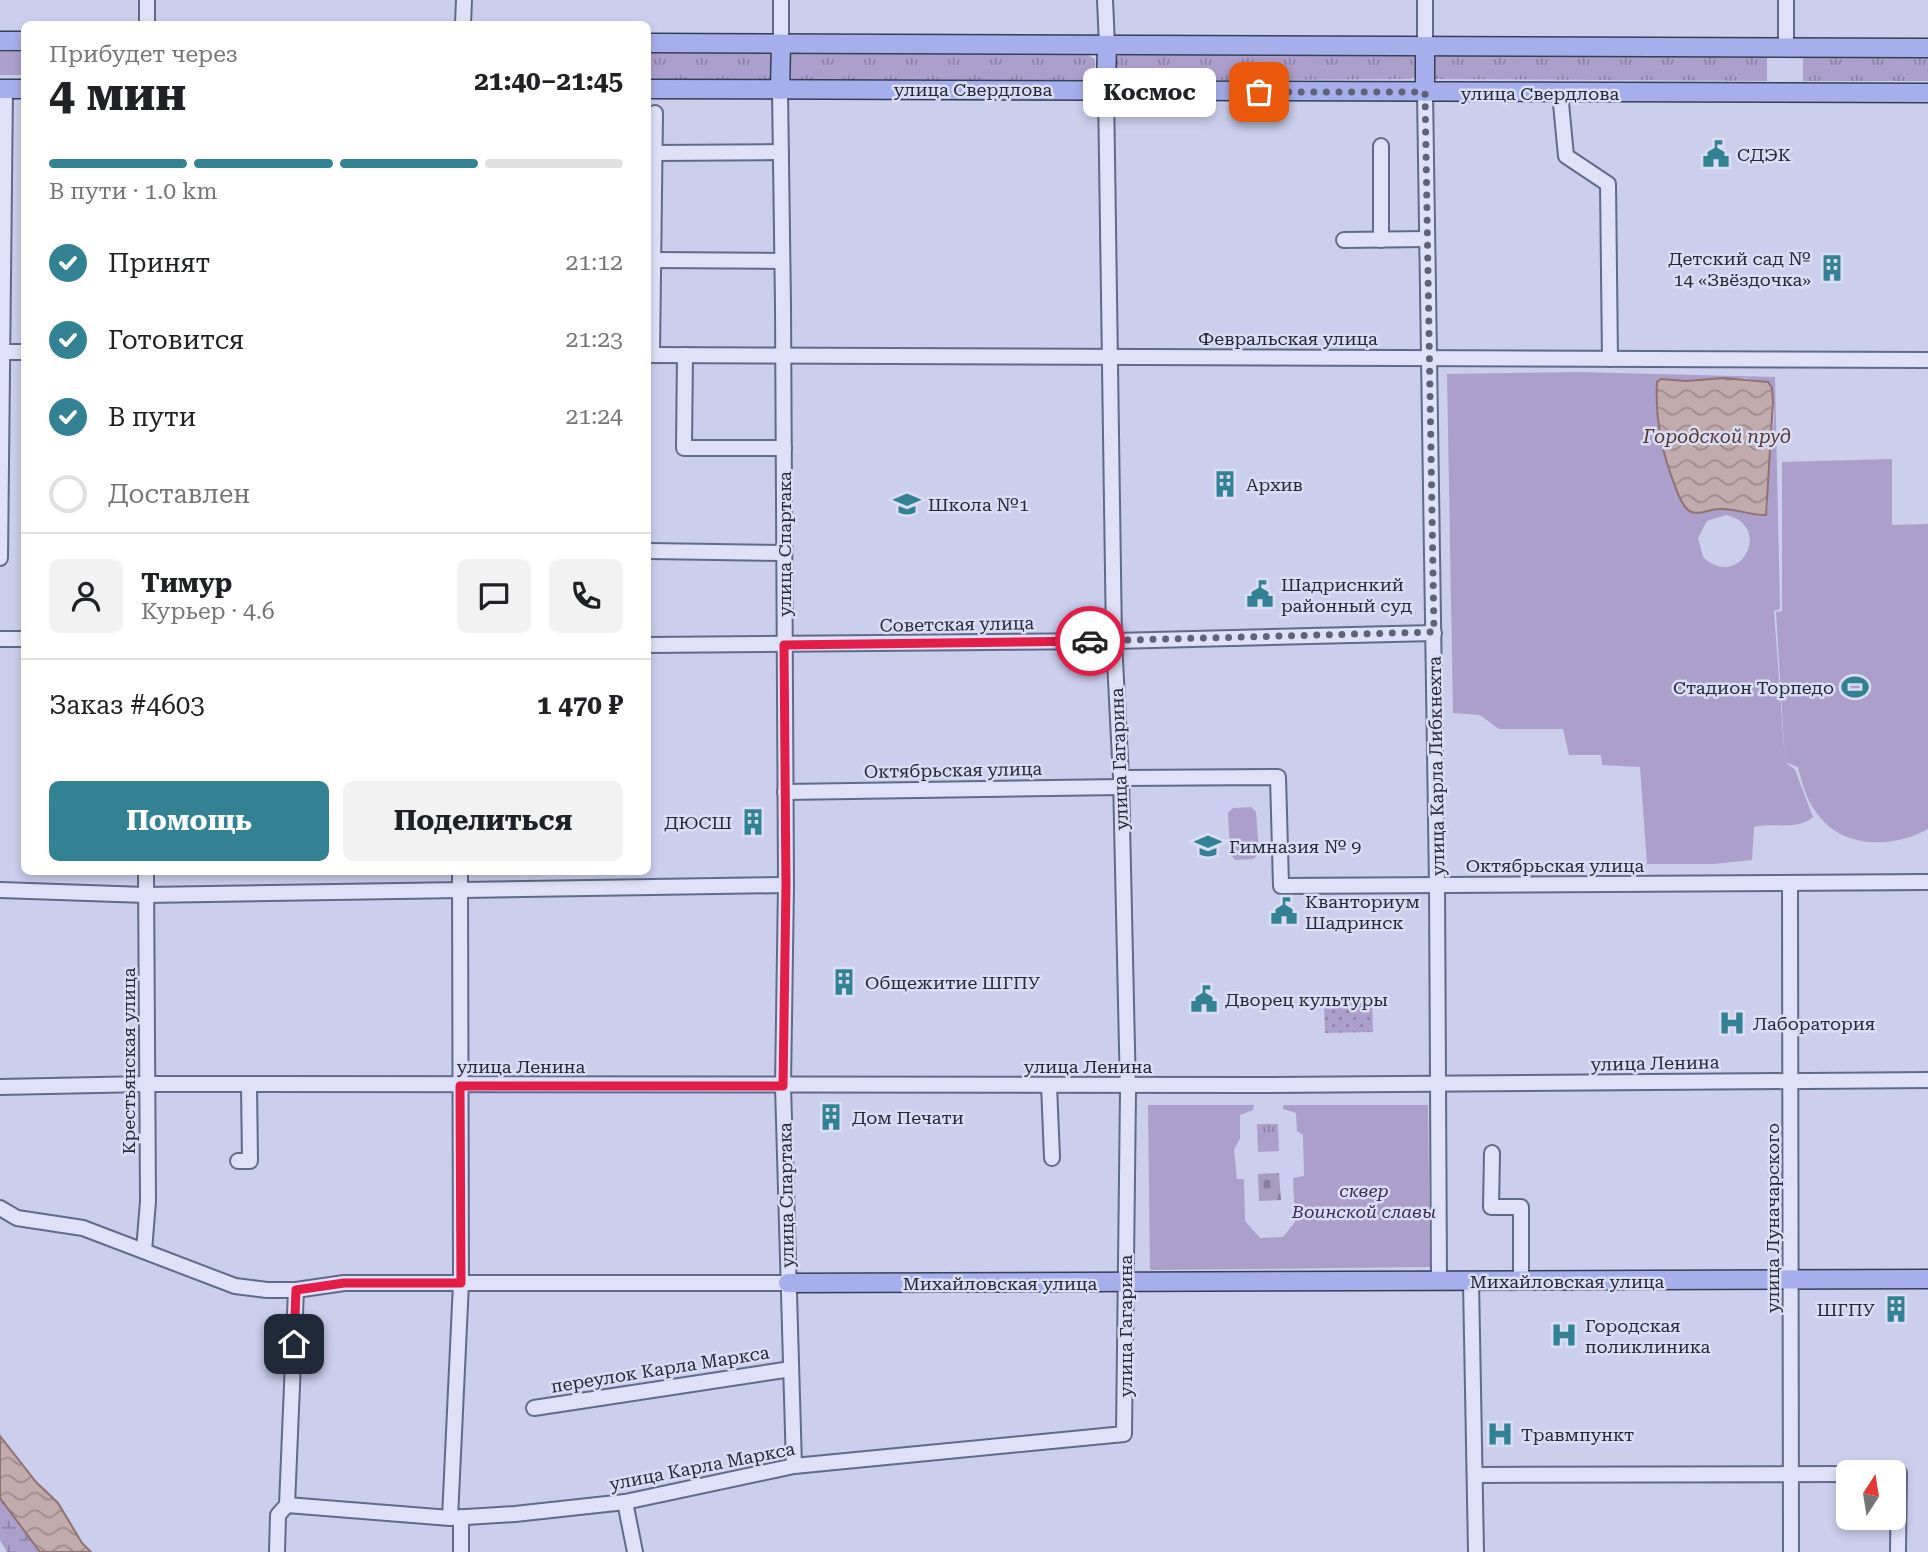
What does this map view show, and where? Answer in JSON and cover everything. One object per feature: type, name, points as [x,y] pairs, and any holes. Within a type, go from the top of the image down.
[{"type":"main road","points":[[0,41],[21,41]]},
{"type":"main road","points":[[651,43],[1928,48]]},
{"type":"main road","name":"улица Спартака","points":[[780,89],[781,44]]},
{"type":"main road","name":"улица Гагарина","points":[[1107,45],[1107,89]]},
{"type":"main road","name":"улица Карла Либкнехта","points":[[1425,46],[1425,92]]},
{"type":"main road","points":[[2,89],[21,89]]},
{"type":"main road","name":"улица Свердлова","points":[[651,89],[1928,93]]},
{"type":"main road","name":"Михайловская улица","points":[[788,1283],[1928,1279]]},
{"type":"street","points":[[147,0],[147,21]]},
{"type":"street","points":[[463,21],[464,0]]},
{"type":"street","name":"улица Спартака","points":[[781,0],[781,44]]},
{"type":"street","name":"улица Гагарина","points":[[1105,0],[1107,45]]},
{"type":"street","name":"улица Карла Либкнехта","points":[[1425,0],[1425,46]]},
{"type":"street","points":[[1786,0],[1786,47]]},
{"type":"street","points":[[0,558],[2,89]]},
{"type":"street","name":"улица Спартака","points":[[780,89],[786,885],[783,1086],[794,1466]]},
{"type":"street","name":"улица Гагарина","points":[[1107,89],[1114,641],[1121,782],[1128,1085],[1124,1434]]},
{"type":"street","name":"улица Карла Либкнехта","points":[[1425,92],[1437,884],[1439,1281]]},
{"type":"street","points":[[1560,93],[1566,156],[1608,184],[1610,359]]},
{"type":"street","points":[[651,323],[656,113]]},
{"type":"street","points":[[1381,146],[1381,240]]},
{"type":"street","points":[[655,153],[781,152]]},
{"type":"street","points":[[1344,240],[1427,239]]},
{"type":"street","points":[[653,260],[782,261]]},
{"type":"street","points":[[1,352],[21,352]]},
{"type":"street","name":"Февральская улица","points":[[651,355],[1928,360]]},
{"type":"street","points":[[685,355],[684,448],[783,449]]},
{"type":"street","points":[[651,551],[784,554]]},
{"type":"street","name":"Советская улица","points":[[651,645],[1114,641],[1434,632]]},
{"type":"street","points":[[0,639],[21,639]]},
{"type":"street","name":"Октябрьская улица","points":[[785,792],[1278,777],[1281,886],[1928,882]]},
{"type":"street","name":"Крестьянская улица","points":[[144,1251],[148,1201],[146,875]]},
{"type":"street","points":[[460,875],[461,1283],[455,1518],[461,1552]]},
{"type":"street","name":"улица Луначарского","points":[[1790,883],[1791,1552]]},
{"type":"street","points":[[0,890],[146,895],[786,885]]},
{"type":"street","name":"улица Ленина","points":[[0,1087],[146,1084],[783,1086],[1928,1080]]},
{"type":"street","points":[[238,1161],[250,1160],[249,1084]]},
{"type":"street","points":[[1049,1085],[1052,1158]]},
{"type":"street","points":[[1492,1153],[1491,1207],[1521,1207],[1521,1281]]},
{"type":"street","name":"Михайловская улица","points":[[0,1208],[17,1218],[83,1228],[235,1286],[267,1290],[296,1290],[344,1283],[788,1283]]},
{"type":"street","points":[[1471,1281],[1476,1552]]},
{"type":"street","points":[[276,1552],[278,1515],[287,1505],[296,1290]]},
{"type":"street","name":"переулок Карла Маркса","points":[[534,1408],[791,1369]]},
{"type":"street","name":"улица Карла Маркса","points":[[287,1505],[455,1518],[625,1502],[794,1466],[1124,1434]]},
{"type":"street","points":[[1475,1475],[1836,1474]]},
{"type":"street","points":[[625,1502],[635,1552]]},
{"type":"street","points":[[1898,1530],[1898,1551]]},
{"type":"green space","points":[[0,52],[21,52],[21,75],[0,75]]},
{"type":"green space","points":[[651,52],[768,52],[773,62],[770,80],[651,80]]},
{"type":"green space","points":[[792,53],[1086,54],[1095,59],[1095,73],[1086,81],[794,81],[788,76],[787,59]]},
{"type":"green space","points":[[1413,53],[1417,59],[1417,75],[1412,79],[1122,81],[1113,75],[1113,59],[1122,54]]},
{"type":"green space","points":[[1435,54],[1767,55],[1767,81],[1435,79]]},
{"type":"green space","points":[[1803,56],[1928,56],[1928,81],[1803,81]]},
{"type":"green space","points":[[1578,372],[1775,377],[1780,609],[1774,611],[1785,761],[1776,612],[1782,611],[1782,462],[1892,459],[1892,525],[1928,524],[1928,829],[1914,836],[1883,842],[1853,839],[1839,833],[1827,824],[1813,807],[1798,767],[1785,762],[1795,770],[1813,817],[1800,824],[1754,827],[1752,860],[1713,864],[1647,864],[1640,767],[1602,765],[1601,755],[1569,755],[1563,729],[1499,729],[1480,715],[1453,713],[1447,374]],"holes":[[[1724,378],[1768,382],[1772,391],[1774,417],[1766,485],[1768,507],[1759,516],[1727,509],[1695,514],[1683,504],[1659,439],[1657,382],[1661,379],[1686,381]],[[1726,515],[1741,521],[1748,531],[1750,542],[1739,562],[1729,567],[1716,566],[1703,557],[1698,538],[1707,521]]]},
{"type":"green space","points":[[1251,807],[1256,812],[1259,854],[1253,859],[1235,860],[1230,854],[1228,813],[1233,808]]},
{"type":"green space","points":[[1372,997],[1373,1032],[1325,1033],[1324,999]]},
{"type":"green space","name":"сквер Воинской славы","points":[[1148,1105],[1254,1105],[1253,1110],[1240,1115],[1240,1138],[1234,1150],[1237,1179],[1244,1179],[1245,1221],[1260,1238],[1283,1237],[1295,1222],[1293,1178],[1304,1176],[1303,1135],[1297,1131],[1296,1113],[1283,1109],[1283,1105],[1428,1105],[1430,1267],[1150,1270]]},
{"type":"green space","points":[[1257,1124],[1278,1124],[1279,1151],[1258,1152]]},
{"type":"green space","points":[[1279,1173],[1281,1200],[1259,1201],[1258,1174]]},
{"type":"green space","points":[[0,1498],[40,1552],[7,1552],[0,1540]]},
{"type":"water","name":"Городской пруд","points":[[1724,378],[1768,382],[1772,388],[1766,515],[1725,509],[1691,512],[1680,499],[1666,460],[1658,422],[1657,382],[1661,379],[1686,381]]},
{"type":"water","points":[[0,1436],[36,1482],[58,1503],[82,1543],[91,1552],[40,1552],[0,1498]]},
{"type":"way so far","points":[[1090,641],[1434,632],[1425,92],[1259,92]]},
{"type":"place","name":"Космос","points":[[1259,92]]},
{"type":"place","name":"СДЭК","points":[[1716,154]]},
{"type":"place","name":"Детский сад № 14 «Звёздочка»","points":[[1832,268]]},
{"type":"place","name":"Архив","points":[[1225,484]]},
{"type":"place","name":"Школа №1","points":[[907,504]]},
{"type":"place","name":"Шадриснкий районный суд","points":[[1260,594]]},
{"type":"place","name":"Стадион Торпедо","points":[[1855,687]]},
{"type":"place","name":"ДЮСШ","points":[[753,822]]},
{"type":"place","name":"Гимназия № 9","points":[[1208,846]]},
{"type":"place","name":"Кванториум Шадринск","points":[[1284,911]]},
{"type":"place","name":"Общежитие ШГПУ","points":[[844,982]]},
{"type":"place","name":"Дворец культуры","points":[[1204,999]]},
{"type":"place","name":"Лаборатория","points":[[1732,1023]]},
{"type":"place","name":"Дом Печати","points":[[831,1117]]},
{"type":"place","name":"ШГПУ","points":[[1896,1309]]},
{"type":"place","name":"Городская поликлиника","points":[[1564,1335]]},
{"type":"place","name":"Травмпункт","points":[[1500,1434]]},
{"type":"route","points":[[294,1344],[296,1290],[344,1283],[461,1283],[460,1086],[783,1086],[786,885],[784,645],[1090,641]]}]
